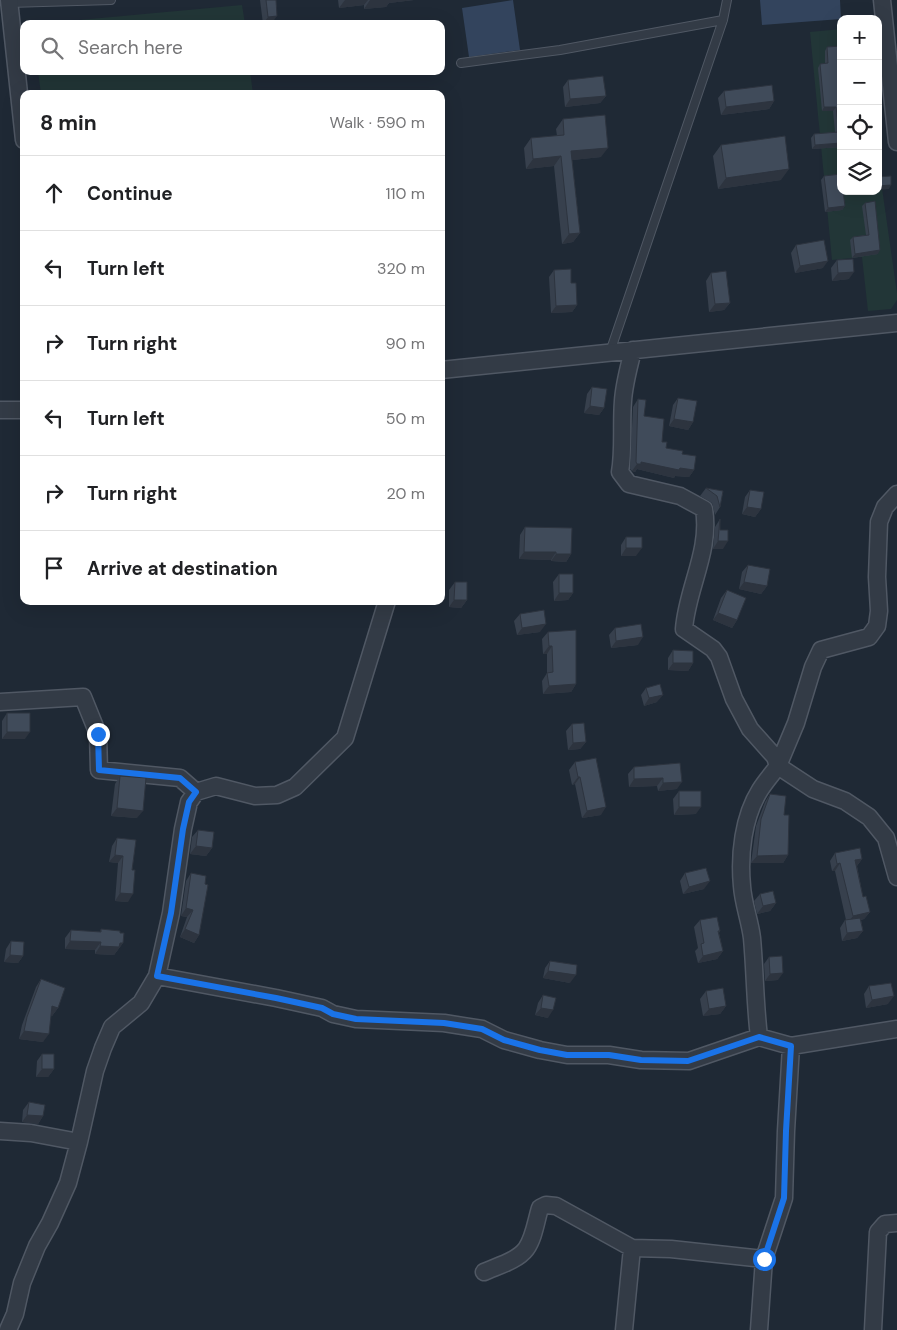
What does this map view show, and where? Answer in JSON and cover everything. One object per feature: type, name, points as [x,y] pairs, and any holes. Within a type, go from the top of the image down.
[{"type":"street","points":[[882,0],[897,142]]},
{"type":"street","points":[[6,3],[20,110]]},
{"type":"street","points":[[445,370],[897,323]]},
{"type":"street","points":[[633,350],[623,398],[623,454],[620,472],[629,484],[680,496],[704,509],[706,518],[704,550],[685,617],[684,629],[713,649],[719,657],[734,699],[750,729],[775,757],[778,766],[813,789],[845,801],[869,817],[886,838],[897,877]]},
{"type":"street","points":[[0,410],[20,410]]},
{"type":"street","points":[[759,1037],[752,938],[742,887],[741,843],[759,791],[778,766],[796,723],[813,667],[821,650],[870,637],[877,626],[879,611],[876,577],[879,522],[885,507],[897,494]]},
{"type":"street","points":[[8,1330],[22,1282],[37,1246],[50,1223],[68,1183],[95,1071],[112,1026],[141,1003],[157,976],[171,913],[183,829],[189,802],[196,792],[216,786],[255,796],[277,795],[295,787],[345,738],[386,605]]},
{"type":"street","points":[[0,702],[83,697],[98,734],[99,770],[180,778],[196,792]]},
{"type":"street","points":[[157,976],[276,998],[322,1008],[333,1014],[356,1019],[444,1023],[482,1029],[504,1040],[567,1055],[609,1055],[641,1060],[688,1061],[759,1037],[791,1046],[897,1029]]},
{"type":"street","points":[[759,1330],[764,1259],[784,1198],[791,1046]]},
{"type":"street","points":[[0,1131],[31,1132],[79,1142]]},
{"type":"street","points":[[484,1272],[515,1259],[526,1250],[540,1208],[546,1205],[556,1206],[632,1248],[671,1249],[764,1259]]},
{"type":"street","points":[[873,1330],[878,1232],[885,1224],[897,1223]]},
{"type":"street","points":[[624,1330],[632,1248]]},
{"type":"lane","points":[[6,3],[111,0]]},
{"type":"lane","points":[[610,352],[723,20],[727,0]]},
{"type":"lane","points":[[461,63],[560,50],[723,20]]},
{"type":"green space","points":[[242,5],[244,20],[79,20]]},
{"type":"green space","points":[[837,29],[837,195],[882,195],[882,188],[897,293],[897,300],[891,309],[868,311],[862,257],[832,260],[810,32]]},
{"type":"green space","points":[[39,75],[251,75],[252,90],[40,90]]},
{"type":"water","points":[[513,0],[520,50],[469,57],[462,8]]},
{"type":"water","points":[[760,0],[840,0],[841,15],[837,15],[837,19],[762,25]]},
{"type":"building","points":[[266,0],[276,0],[277,16],[268,17]]},
{"type":"building","points":[[837,46],[837,115],[836,107],[824,107],[820,64],[828,63],[827,47]]},
{"type":"building","points":[[603,76],[606,96],[570,99],[568,80]]},
{"type":"building","points":[[772,85],[774,101],[726,107],[724,91]]},
{"type":"building","points":[[605,115],[608,148],[571,151],[580,233],[569,234],[561,156],[533,159],[531,138],[564,135],[563,119]]},
{"type":"building","points":[[837,132],[837,143],[815,145],[814,134]]},
{"type":"building","points":[[785,136],[789,169],[726,178],[721,145]]},
{"type":"building","points":[[837,174],[837,195],[844,195],[845,206],[828,208],[824,176]]},
{"type":"building","points":[[891,176],[891,185],[882,186],[882,177]]},
{"type":"building","points":[[875,201],[880,250],[855,254],[853,237],[869,235],[865,203]]},
{"type":"building","points":[[824,240],[828,261],[800,266],[796,245]]},
{"type":"building","points":[[853,259],[854,272],[838,273],[837,260]]},
{"type":"building","points":[[571,269],[571,283],[576,283],[577,305],[556,306],[554,270]]},
{"type":"building","points":[[726,271],[730,303],[715,304],[711,273]]},
{"type":"building","points":[[592,387],[607,389],[604,408],[590,406]]},
{"type":"building","points":[[678,398],[697,401],[693,422],[674,419]]},
{"type":"building","points":[[638,399],[646,400],[644,416],[664,419],[662,442],[667,442],[666,448],[683,451],[682,454],[696,456],[694,470],[680,468],[679,470],[641,462],[641,464],[637,464]]},
{"type":"building","points":[[706,488],[723,491],[720,507],[717,496]]},
{"type":"building","points":[[750,490],[764,492],[761,509],[747,507]]},
{"type":"building","points":[[720,519],[720,530],[728,530],[728,541],[718,541]]},
{"type":"building","points":[[525,527],[572,528],[571,554],[524,552]]},
{"type":"building","points":[[626,537],[642,537],[642,548],[626,548]]},
{"type":"building","points":[[748,565],[770,569],[767,586],[744,582]]},
{"type":"building","points":[[559,574],[573,574],[573,593],[559,593]]},
{"type":"building","points":[[455,582],[467,582],[467,600],[454,600]]},
{"type":"building","points":[[727,590],[746,598],[737,620],[718,613]]},
{"type":"building","points":[[544,610],[546,624],[522,628],[520,614]]},
{"type":"building","points":[[641,624],[643,637],[616,641],[615,628]]},
{"type":"building","points":[[576,630],[576,684],[549,686],[547,673],[553,672],[552,646],[549,646],[548,632]]},
{"type":"building","points":[[673,650],[693,651],[693,663],[673,663]]},
{"type":"building","points":[[660,684],[663,695],[649,698],[646,688]]},
{"type":"building","points":[[7,713],[30,713],[30,732],[7,732]]},
{"type":"building","points":[[584,723],[586,742],[573,743],[572,724]]},
{"type":"building","points":[[596,758],[606,807],[587,811],[575,762]]},
{"type":"building","points":[[680,763],[682,782],[663,783],[663,778],[634,779],[634,767]]},
{"type":"building","points":[[120,776],[146,778],[143,811],[117,808]]},
{"type":"building","points":[[679,791],[701,791],[701,807],[679,807]]},
{"type":"building","points":[[770,794],[786,796],[784,815],[789,815],[788,855],[757,856],[761,819]]},
{"type":"building","points":[[198,830],[214,832],[212,848],[196,846]]},
{"type":"building","points":[[117,838],[136,840],[132,870],[135,870],[133,894],[120,893],[123,856],[115,855]]},
{"type":"building","points":[[860,848],[862,859],[855,860],[863,897],[866,896],[870,912],[853,916],[840,863],[837,864],[835,853]]},
{"type":"building","points":[[706,868],[710,881],[689,887],[685,873]]},
{"type":"building","points":[[191,873],[206,876],[205,884],[208,885],[199,935],[185,929],[193,910],[186,908]]},
{"type":"building","points":[[773,891],[776,903],[763,906],[760,894]]},
{"type":"building","points":[[717,917],[723,951],[703,956],[701,944],[704,943],[700,920]]},
{"type":"building","points":[[860,918],[863,931],[847,933],[845,920]]},
{"type":"building","points":[[101,929],[124,933],[123,943],[120,943],[119,947],[100,946],[101,942],[70,941],[71,930],[101,932]]},
{"type":"building","points":[[11,941],[24,942],[23,956],[10,955]]},
{"type":"building","points":[[782,956],[783,973],[770,974],[769,957]]},
{"type":"building","points":[[550,961],[577,965],[576,975],[548,971]]},
{"type":"building","points":[[41,979],[65,988],[58,1008],[52,1006],[49,1034],[24,1031]]},
{"type":"building","points":[[891,983],[894,996],[872,1000],[869,986]]},
{"type":"building","points":[[723,988],[726,1006],[709,1009],[706,991]]},
{"type":"building","points":[[543,995],[556,998],[553,1010],[541,1008]]},
{"type":"building","points":[[42,1054],[54,1054],[54,1069],[42,1069]]},
{"type":"building","points":[[29,1102],[45,1105],[43,1116],[27,1115]]},
{"type":"route","points":[[98,734],[99,770],[180,778],[196,792],[189,802],[183,829],[171,913],[157,976],[247,991],[322,1008],[333,1014],[356,1019],[444,1023],[482,1029],[504,1040],[567,1055],[609,1055],[641,1060],[688,1061],[759,1037],[791,1046],[784,1198],[764,1259]]}]
